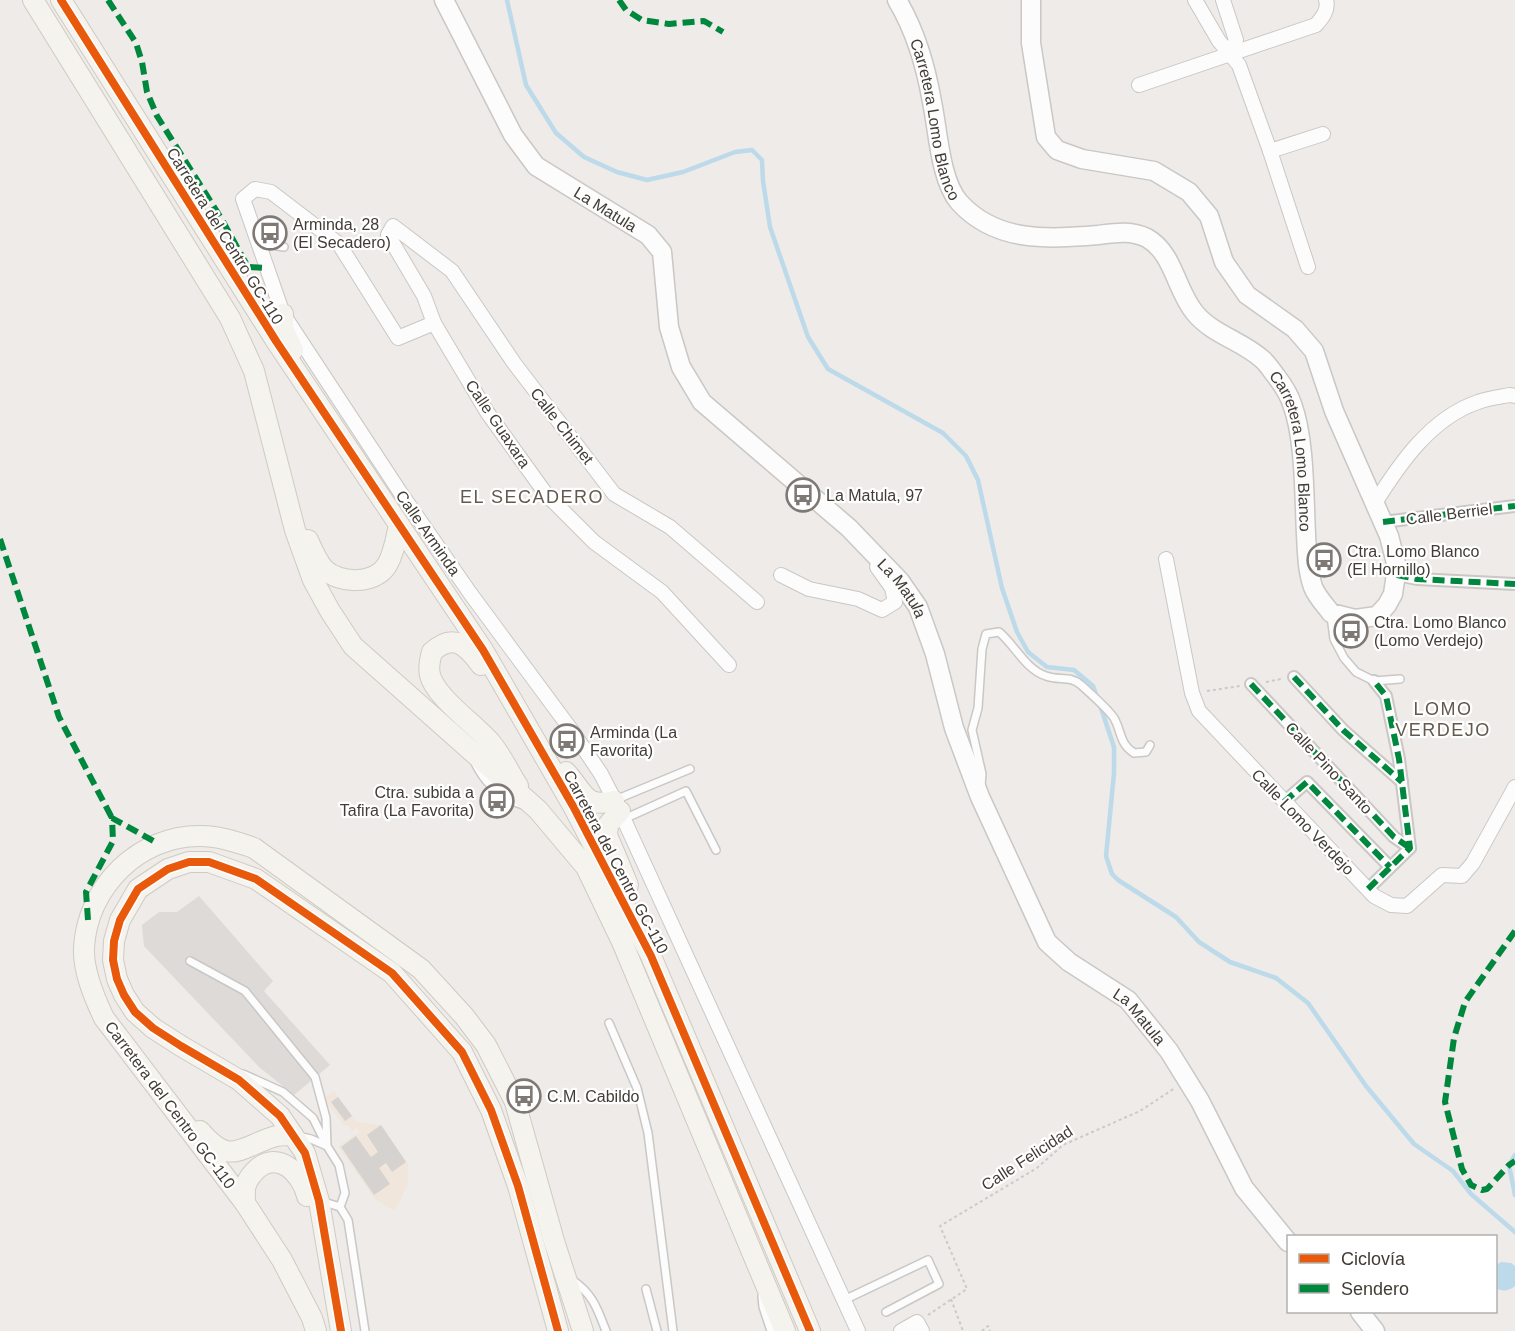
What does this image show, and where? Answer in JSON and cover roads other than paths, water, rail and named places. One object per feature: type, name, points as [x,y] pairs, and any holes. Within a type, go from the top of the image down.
[{"type":"main road","points":[[33,0],[230,318],[254,371],[295,530],[313,580],[330,611],[353,646],[533,806]]},
{"type":"main road","name":"Carretera del Centro GC-110","points":[[61,0],[250,301],[483,650],[536,741],[651,956],[810,1331]]},
{"type":"main road","points":[[250,301],[268,317],[274,318],[283,314],[283,329],[288,343],[319,388],[372,483]]},
{"type":"main road","points":[[285,488],[324,569],[341,578],[358,580],[373,577],[386,567],[393,552],[399,525]]},
{"type":"main road","points":[[533,806],[491,742],[437,690],[430,676],[429,667],[432,652],[446,642],[454,642],[469,648],[536,741],[570,777],[585,798],[594,802],[606,803],[619,810],[608,825],[607,835],[628,886],[632,918]]},
{"type":"main road","name":"Carretera del Centro GC-110","points":[[533,806],[586,867],[622,942],[785,1331]]},
{"type":"main road","name":"Carretera del Centro GC-110","points":[[316,1331],[312,1318],[282,1260],[245,1203],[104,1018],[94,996],[84,950],[88,920],[97,897],[111,876],[131,859],[157,843],[201,836],[226,839],[254,848],[421,969],[470,1023],[486,1045],[515,1102],[564,1274],[583,1331]]},
{"type":"main road","name":"Carretera del Centro GC-110","points":[[341,1331],[330,1267],[312,1195],[305,1154],[293,1135],[280,1116],[239,1080],[172,1040],[135,1012],[117,979],[113,960],[114,941],[120,920],[138,889],[168,869],[189,862],[209,862],[256,879],[392,973],[462,1052],[491,1110],[518,1186],[558,1331]]},
{"type":"main road","points":[[255,1145],[265,1122],[262,1100]]},
{"type":"main road","points":[[167,1102],[192,1122],[218,1148],[236,1152],[276,1136],[293,1135]]},
{"type":"main road","points":[[245,1203],[245,1186],[249,1177],[262,1165],[270,1162],[283,1164],[293,1170],[312,1195]]},
{"type":"street","name":"La Matula","points":[[444,0],[513,135],[536,166],[648,235],[662,252],[669,327],[681,367],[702,402],[849,528],[900,581],[918,607],[935,654],[954,728],[980,797],[1047,942],[1069,962],[1128,1000],[1169,1051],[1200,1101],[1244,1188],[1287,1241]]},
{"type":"street","name":"Carretera Lomo Blanco","points":[[897,0],[917,44],[932,99],[949,183],[957,199],[975,218],[1000,230],[1042,238],[1127,232],[1147,238],[1168,260],[1184,298],[1196,315],[1213,329],[1263,359],[1278,379],[1292,403],[1298,428],[1303,471],[1308,573],[1314,590],[1331,613]]},
{"type":"street","points":[[1030,0],[1031,43],[1046,137],[1057,150],[1082,159],[1154,171],[1189,192],[1209,216],[1224,262],[1247,295],[1295,329],[1314,351],[1334,411],[1383,522],[1397,567],[1393,594],[1387,606],[1377,616],[1355,619],[1331,613]]},
{"type":"street","points":[[1195,0],[1219,41],[1239,66],[1308,267]]},
{"type":"street","points":[[1223,0],[1236,40],[1230,54]]},
{"type":"street","points":[[1139,85],[1316,25],[1324,15],[1326,0]]},
{"type":"street","points":[[1270,151],[1323,135]]},
{"type":"street","name":"Calle Arminda","points":[[434,323],[398,338],[339,244],[272,192],[255,189],[243,199],[283,314],[450,566],[601,774],[858,1331]]},
{"type":"street","name":"Calle Guaxara","points":[[393,225],[388,235],[424,296],[434,323],[487,412],[546,494],[594,542],[662,592],[729,665]]},
{"type":"street","name":"Calle Chimet","points":[[393,225],[452,271],[514,363],[614,494],[670,527],[757,602]]},
{"type":"street","points":[[1375,502],[1425,435],[1453,414],[1478,402],[1515,396]]},
{"type":"street","name":"Calle Berriel","points":[[1383,522],[1515,506]]},
{"type":"street","points":[[781,575],[809,589],[858,599],[882,610],[895,602],[892,588],[849,528]]},
{"type":"street","name":"Calle Lomo Verdejo","points":[[1166,559],[1192,693],[1199,711],[1374,896],[1392,905],[1407,906],[1442,874],[1462,876],[1473,863],[1515,788]]},
{"type":"street","points":[[1397,575],[1417,579],[1515,584]]},
{"type":"street","points":[[1294,677],[1343,730],[1401,782]]},
{"type":"street","points":[[1368,889],[1410,848],[1386,696],[1374,681]]},
{"type":"street","name":"Calle Pino Santo","points":[[1251,684],[1394,837],[1410,848]]},
{"type":"street","points":[[1284,802],[1307,782],[1390,867]]},
{"type":"street","points":[[1362,1313],[1375,1331]]},
{"type":"street","points":[[900,1331],[920,1326]]},
{"type":"lane","points":[[258,243],[284,247]]},
{"type":"lane","points":[[1331,613],[1334,639],[1356,672],[1374,681],[1400,679]]},
{"type":"lane","points":[[980,797],[982,774],[972,730],[978,708],[982,649],[986,634],[999,632],[1008,639],[1022,659],[1045,676],[1074,679],[1113,718],[1126,747],[1134,753],[1146,752],[1150,745]]},
{"type":"lane","points":[[619,810],[690,769]]},
{"type":"lane","points":[[619,810],[686,791],[716,850]]},
{"type":"lane","points":[[190,961],[245,991],[315,1077],[326,1118],[327,1146]]},
{"type":"lane","points":[[609,1023],[637,1088],[648,1133],[673,1331]]},
{"type":"lane","points":[[216,1065],[257,1079],[283,1092],[313,1118],[339,1166],[345,1193],[340,1207]]},
{"type":"lane","points":[[293,1135],[327,1146]]},
{"type":"lane","points":[[312,1195],[340,1207],[348,1220],[365,1331]]},
{"type":"lane","points":[[844,1300],[928,1260],[939,1284],[886,1312]]},
{"type":"lane","points":[[761,1272],[763,1307],[771,1331]]},
{"type":"lane","points":[[564,1274],[583,1287],[595,1302],[606,1331]]},
{"type":"lane","points":[[646,1289],[657,1331]]},
{"type":"water","points":[[1501,1262],[1515,1266],[1515,1286],[1508,1290],[1497,1288],[1497,1264]]},
{"type":"waterway","points":[[507,0],[526,85],[556,133],[584,157],[617,172],[647,180],[683,172],[735,152],[752,150],[762,160],[770,227],[808,337],[828,369],[943,433],[966,456],[978,480],[1002,588],[1017,632],[1028,652],[1047,667],[1074,670],[1093,686],[1097,697]]},
{"type":"waterway","points":[[1100,705],[1114,747],[1114,773],[1106,856],[1112,874],[1176,917],[1199,942],[1230,962],[1276,978],[1308,1003],[1366,1086],[1414,1144],[1453,1171],[1471,1194],[1515,1232]]},
{"type":"waterway","points":[[1515,1155],[1509,1165],[1515,1195]]},
{"type":"place","name":"Arminda, 28 (El Secadero)","points":[[270,233]]},
{"type":"place","name":"La Matula, 97","points":[[803,495]]},
{"type":"place","name":"Ctra. Lomo Blanco (El Hornillo)","points":[[1324,560]]},
{"type":"place","name":"Ctra. Lomo Blanco (Lomo Verdejo)","points":[[1351,631]]},
{"type":"place","name":"Arminda (La Favorita)","points":[[567,741]]},
{"type":"place","name":"Ctra. subida a Tafira (La Favorita)","points":[[497,801]]},
{"type":"place","name":"C.M. Cabildo","points":[[524,1096]]},
{"type":"district","name":"EL SECADERO","points":[[532,497]]},
{"type":"district","name":"LOMO VERDEJO","points":[[1443,719]]}]
